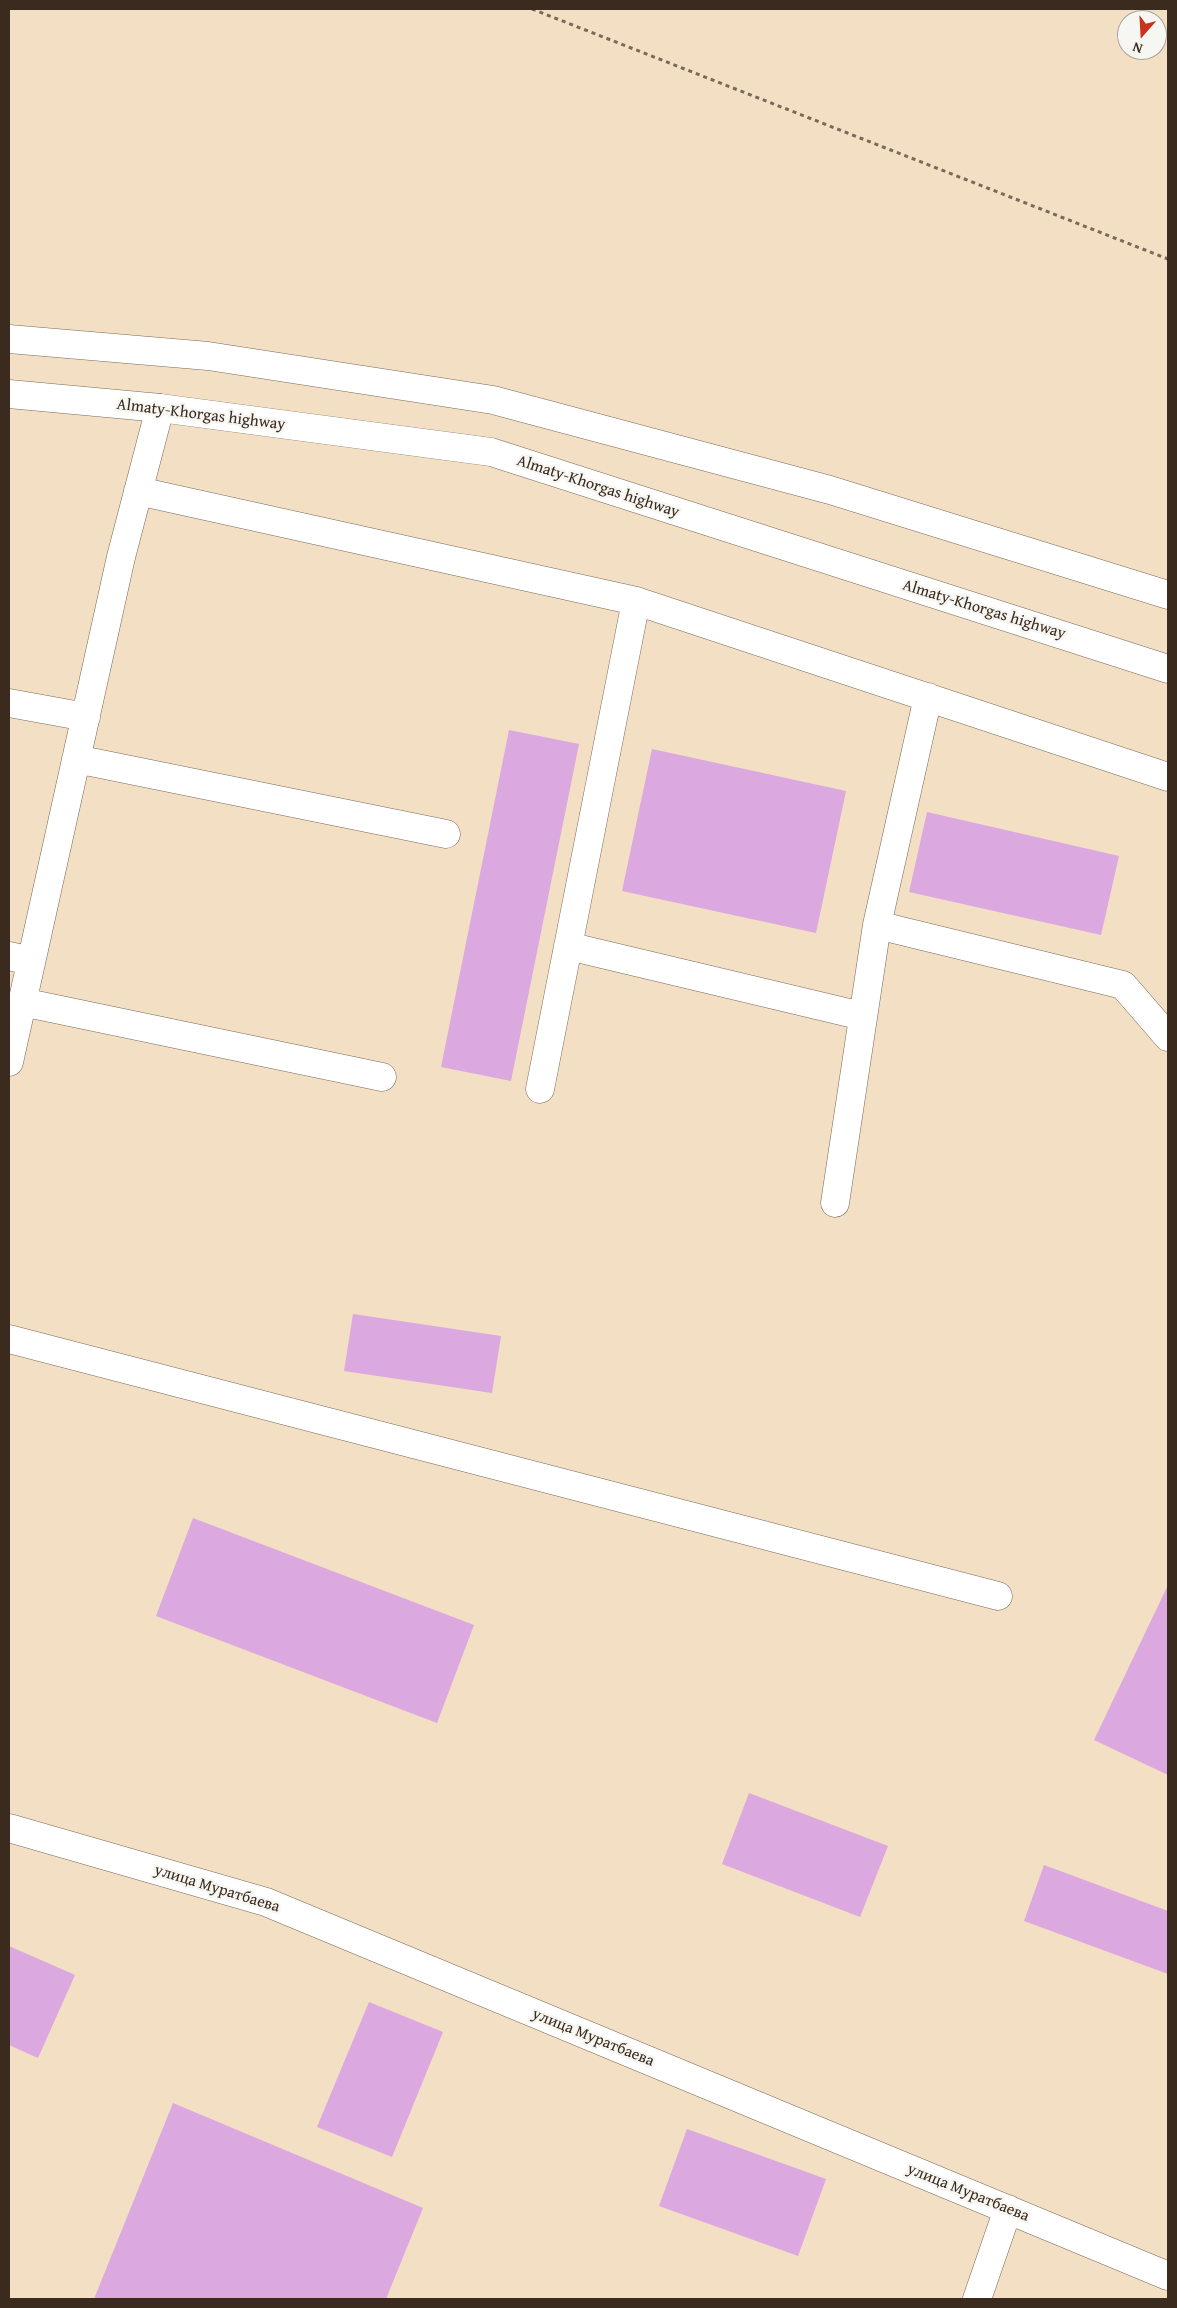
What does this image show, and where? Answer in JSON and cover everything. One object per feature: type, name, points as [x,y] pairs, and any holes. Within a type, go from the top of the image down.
[{"type":"main road","points":[[9,340],[208,356],[493,400],[830,490],[1168,595]]},
{"type":"main road","name":"Almaty-Khorgas highway","points":[[9,394],[160,408],[491,452],[1168,669]]},
{"type":"main road","points":[[9,1062],[22,1002],[20,958],[76,759],[138,491],[160,408]]},
{"type":"main road","points":[[138,491],[636,602],[1168,777]]},
{"type":"main road","points":[[540,1089],[636,602]]},
{"type":"main road","points":[[835,1203],[877,925],[928,698]]},
{"type":"main road","points":[[9,703],[86,717]]},
{"type":"main road","points":[[76,759],[446,834]]},
{"type":"main road","points":[[877,925],[1123,985],[1168,1037]]},
{"type":"main road","points":[[568,946],[862,1016]]},
{"type":"main road","points":[[22,1002],[382,1077]]},
{"type":"main road","points":[[9,1339],[998,1596]]},
{"type":"main road","name":"улица Муратбаева","points":[[9,1828],[266,1902],[1168,2276]]},
{"type":"main road","points":[[976,2299],[1008,2209]]},
{"type":"path","points":[[532,9],[1168,259]]},
{"type":"building","points":[[509,730],[579,744],[511,1081],[441,1067]]},
{"type":"building","points":[[652,749],[846,791],[816,933],[622,891]]},
{"type":"building","points":[[927,812],[1119,856],[1101,935],[909,892]]},
{"type":"building","points":[[353,1314],[501,1336],[492,1393],[344,1371]]},
{"type":"building","points":[[193,1518],[474,1625],[437,1723],[156,1616]]},
{"type":"building","points":[[1168,1585],[1168,1775],[1094,1740]]},
{"type":"building","points":[[749,1793],[888,1846],[860,1917],[722,1864]]},
{"type":"building","points":[[1044,1865],[1168,1911],[1168,1974],[1024,1921]]},
{"type":"building","points":[[9,1946],[75,1975],[38,2058],[9,2045]]},
{"type":"building","points":[[369,2002],[443,2032],[392,2157],[317,2127]]},
{"type":"building","points":[[173,2103],[423,2208],[386,2299],[94,2299]]},
{"type":"building","points":[[687,2129],[826,2179],[798,2256],[659,2206]]}]
